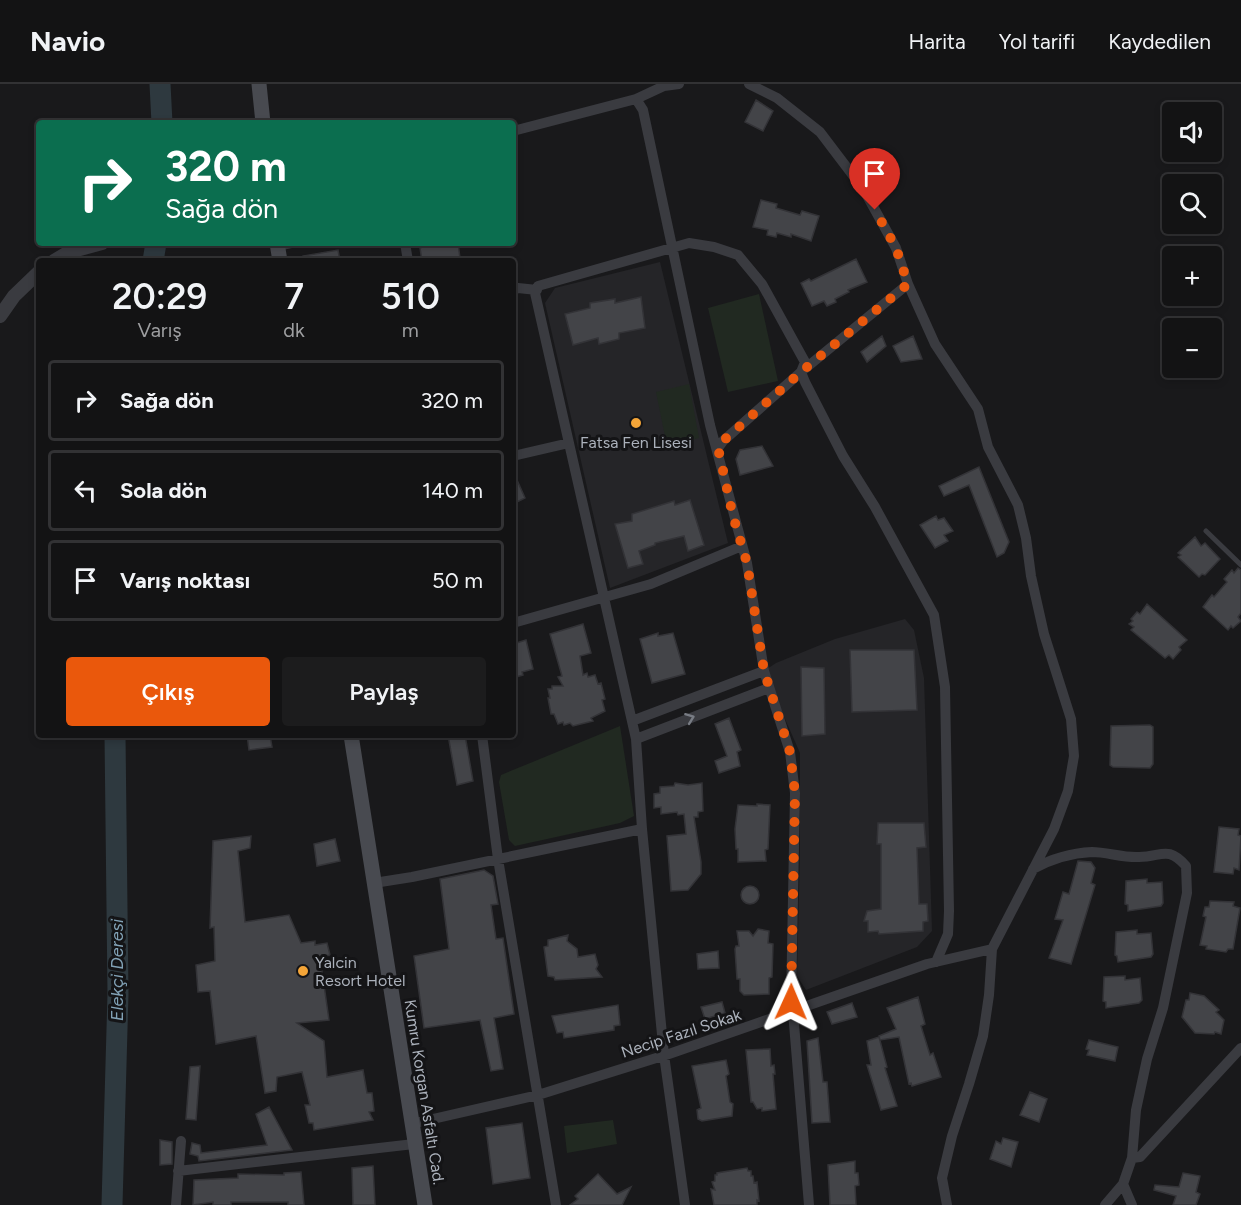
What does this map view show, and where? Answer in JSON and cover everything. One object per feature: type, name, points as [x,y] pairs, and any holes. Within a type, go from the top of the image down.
[{"type":"main road","points":[[259,91],[263,120]]},
{"type":"main road","name":"Kumru Korgan Asfaltı Cad.","points":[[351,738],[425,1205]]},
{"type":"street","points":[[259,91],[269,84]]},
{"type":"street","points":[[516,130],[636,99],[664,86],[679,84]]},
{"type":"street","points":[[749,84],[777,98],[820,132],[864,190],[896,248],[908,284],[935,344],[978,409],[988,447],[1018,505],[1044,634],[1071,719],[1074,756],[1068,791],[1054,829],[992,949],[983,1036],[952,1136],[942,1178],[946,1205]]},
{"type":"street","points":[[636,99],[643,110],[710,424],[747,563],[764,671],[790,752],[795,793],[791,1002],[808,1205]]},
{"type":"street","points":[[685,1205],[664,1055],[642,830],[636,739],[536,293],[538,286],[689,243],[714,247],[738,255],[762,284],[805,362],[801,372],[843,456],[875,507],[934,615],[945,687],[950,911],[948,934],[936,962]]},
{"type":"street","points":[[59,258],[69,252],[91,246]]},
{"type":"street","points":[[0,316],[14,296],[36,275]]},
{"type":"street","points":[[718,448],[801,372],[908,284]]},
{"type":"street","points":[[516,289],[537,290]]},
{"type":"street","points":[[516,455],[569,443]]},
{"type":"street","points":[[516,622],[651,584],[742,546]]},
{"type":"street","points":[[632,721],[764,671]]},
{"type":"street","points":[[636,739],[769,688]]},
{"type":"street","points":[[482,738],[498,859],[556,1205]]},
{"type":"street","points":[[374,883],[642,830]]},
{"type":"street","points":[[1032,870],[1048,861],[1092,852],[1139,857],[1166,853],[1177,855],[1186,866],[1187,893],[1163,1008],[1147,1059],[1138,1100],[1132,1158],[1123,1184],[1105,1205]]},
{"type":"street","name":"Necip Fazıl Sokak","points":[[411,1124],[538,1095],[793,1012],[936,962],[992,949]]},
{"type":"street","points":[[1132,1158],[1140,1157],[1241,1048]]},
{"type":"street","points":[[176,1205],[181,1141]]},
{"type":"street","points":[[178,1171],[414,1144]]},
{"type":"street","points":[[1123,1184],[1132,1205]]},
{"type":"lane","points":[[278,251],[294,246]]},
{"type":"lane","points":[[1206,531],[1241,565]]},
{"type":"shaded area","name":"Fatsa Fen Lisesi","points":[[660,262],[728,543],[610,588],[545,303],[555,288]]},
{"type":"shaded area","points":[[759,294],[778,381],[728,392],[708,308]]},
{"type":"shaded area","points":[[689,384],[699,438],[667,446],[656,392]]},
{"type":"shaded area","points":[[905,619],[914,630],[924,678],[932,931],[917,947],[806,990],[797,976],[800,753],[764,671],[776,663],[835,639]]},
{"type":"shaded area","points":[[620,726],[634,816],[620,823],[515,846],[509,840],[499,782],[501,775]]},
{"type":"shaded area","points":[[613,1120],[617,1144],[567,1153],[564,1126]]},
{"type":"building","points":[[756,100],[773,111],[763,131],[745,122]]},
{"type":"building","points":[[761,200],[777,204],[776,208],[800,215],[802,211],[819,216],[811,241],[791,234],[791,237],[777,233],[776,237],[767,235],[768,230],[753,227]]},
{"type":"building","points":[[458,246],[460,258],[422,258],[420,248]]},
{"type":"building","points":[[338,250],[339,258],[303,258],[303,256]]},
{"type":"building","points":[[856,259],[867,282],[848,290],[849,292],[835,299],[836,302],[827,306],[824,301],[812,306],[801,283],[809,279],[811,281]]},
{"type":"building","points":[[641,297],[645,328],[619,333],[619,339],[599,344],[598,338],[573,345],[565,314],[590,308],[590,303],[615,299],[615,303]]},
{"type":"building","points":[[882,336],[886,346],[867,362],[861,352]]},
{"type":"building","points":[[913,336],[922,359],[901,362],[893,346]]},
{"type":"building","points":[[762,446],[773,466],[740,475],[736,459],[740,450]]},
{"type":"building","points":[[979,467],[1009,542],[1004,553],[997,557],[969,485],[944,496],[939,486]]},
{"type":"building","points":[[516,478],[525,498],[516,502]]},
{"type":"building","points":[[690,500],[704,545],[688,551],[684,536],[655,543],[639,551],[643,564],[628,568],[615,524],[632,521],[632,514],[674,501],[675,505]]},
{"type":"building","points":[[936,516],[938,520],[944,518],[953,531],[944,535],[948,541],[935,548],[920,525]]},
{"type":"building","points":[[1195,537],[1201,546],[1205,543],[1220,559],[1205,575],[1202,574],[1199,577],[1178,557],[1181,555],[1178,553]]},
{"type":"building","points":[[1238,568],[1241,570],[1241,613],[1238,617],[1241,621],[1228,630],[1203,607],[1212,595],[1214,597],[1227,582],[1224,579],[1232,570],[1234,573]]},
{"type":"building","points":[[1147,604],[1187,640],[1179,647],[1181,650],[1173,659],[1169,655],[1165,658],[1131,630],[1134,627],[1129,624],[1133,621],[1131,619],[1137,612],[1140,614]]},
{"type":"building","points":[[583,624],[591,653],[580,656],[583,675],[587,673],[588,677],[595,675],[598,684],[601,683],[605,711],[591,718],[593,721],[573,726],[570,723],[564,725],[563,722],[558,724],[554,714],[551,714],[548,689],[552,689],[552,686],[563,686],[558,677],[562,676],[550,634]]},
{"type":"building","points":[[658,633],[658,636],[673,633],[685,674],[652,683],[640,639]]},
{"type":"building","points":[[526,640],[533,669],[522,672],[523,675],[516,677],[516,643]]},
{"type":"building","points":[[850,650],[914,650],[917,710],[852,712]]},
{"type":"building","points":[[801,667],[824,668],[825,734],[802,736]]},
{"type":"building","points":[[729,718],[741,750],[737,752],[740,766],[719,773],[715,761],[727,756],[715,724]]},
{"type":"building","points":[[1150,725],[1153,727],[1153,764],[1150,768],[1110,765],[1111,726]]},
{"type":"building","points":[[247,738],[270,738],[272,747],[249,750]]},
{"type":"building","points":[[449,738],[466,738],[473,781],[457,785]]},
{"type":"building","points":[[675,783],[688,785],[702,783],[703,811],[698,812],[698,817],[694,817],[701,874],[688,890],[671,891],[667,836],[686,834],[684,814],[678,815],[677,812],[661,814],[661,807],[654,808],[654,794],[660,793],[660,787],[674,786]]},
{"type":"building","points":[[757,804],[770,805],[766,861],[738,862],[735,829],[738,805],[757,806]]},
{"type":"building","points":[[878,823],[924,823],[926,847],[917,848],[919,904],[927,904],[928,921],[923,922],[923,931],[879,934],[878,931],[868,932],[868,921],[864,921],[867,911],[881,909],[881,844],[877,844]]},
{"type":"building","points":[[1219,827],[1239,829],[1238,835],[1241,836],[1239,870],[1234,868],[1233,874],[1214,872]]},
{"type":"building","points":[[251,836],[250,848],[238,851],[245,922],[289,915],[301,943],[315,941],[315,945],[327,943],[330,955],[320,957],[329,1020],[297,1023],[324,1041],[327,1077],[363,1070],[367,1093],[372,1093],[374,1111],[369,1112],[373,1120],[314,1130],[313,1123],[309,1123],[305,1105],[310,1105],[302,1072],[277,1077],[276,1091],[265,1093],[256,1036],[216,1044],[210,991],[198,992],[196,965],[215,961],[214,927],[210,928],[213,841]]},
{"type":"building","points":[[335,839],[340,861],[317,866],[314,844]]},
{"type":"building","points":[[1078,861],[1091,862],[1095,868],[1091,883],[1095,885],[1071,964],[1049,958],[1063,920],[1055,919],[1063,892],[1069,894]]},
{"type":"building","points":[[484,870],[493,876],[498,904],[491,905],[496,939],[503,938],[514,1014],[494,1018],[503,1069],[491,1071],[480,1020],[424,1028],[414,956],[449,949],[440,879]]},
{"type":"building","points":[[1147,879],[1147,883],[1162,882],[1163,903],[1161,906],[1128,911],[1128,905],[1125,904],[1126,881]]},
{"type":"building","points":[[750,886],[756,889],[759,895],[756,901],[750,904],[744,901],[741,895],[744,889]]},
{"type":"building","points":[[1210,901],[1234,902],[1233,906],[1240,908],[1233,949],[1228,949],[1226,952],[1206,949],[1207,946],[1200,945],[1206,917],[1203,916],[1205,907],[1209,907]]},
{"type":"building","points":[[758,929],[769,931],[768,943],[773,944],[769,994],[744,995],[740,991],[740,979],[737,979],[735,949],[739,946],[737,931],[749,931],[753,936]]},
{"type":"building","points":[[1137,930],[1137,934],[1151,933],[1153,954],[1151,957],[1118,962],[1115,955],[1116,932]]},
{"type":"building","points":[[568,935],[567,941],[577,949],[578,957],[595,954],[598,965],[596,969],[602,977],[555,980],[554,977],[548,976],[544,947],[548,946],[548,940]]},
{"type":"building","points":[[718,951],[719,968],[698,969],[697,954]]},
{"type":"building","points":[[1125,976],[1125,980],[1140,978],[1142,1000],[1139,1003],[1106,1008],[1106,1002],[1103,1001],[1104,977]]},
{"type":"building","points":[[1190,993],[1204,996],[1219,1010],[1216,1012],[1224,1020],[1221,1034],[1195,1033],[1182,1017]]},
{"type":"building","points":[[918,997],[925,1024],[921,1026],[930,1055],[933,1053],[941,1077],[912,1086],[911,1083],[909,1084],[899,1037],[880,1040],[879,1036],[896,1029],[887,1008]]},
{"type":"building","points":[[722,1002],[725,1013],[705,1019],[701,1007]]},
{"type":"building","points":[[852,1003],[857,1017],[832,1024],[827,1012]]},
{"type":"building","points":[[618,1005],[620,1025],[614,1026],[614,1030],[564,1038],[563,1032],[557,1033],[552,1016]]},
{"type":"building","points":[[879,1037],[887,1067],[885,1068],[897,1106],[881,1110],[867,1065],[871,1065],[867,1041]]},
{"type":"building","points":[[818,1038],[823,1082],[827,1082],[830,1122],[812,1123],[807,1041]]},
{"type":"building","points":[[1089,1040],[1118,1047],[1115,1061],[1087,1055]]},
{"type":"building","points":[[770,1049],[771,1066],[774,1065],[775,1074],[773,1074],[776,1109],[762,1111],[762,1108],[757,1109],[751,1102],[746,1050]]},
{"type":"building","points":[[726,1060],[730,1102],[733,1104],[732,1116],[702,1121],[698,1119],[697,1110],[701,1108],[692,1066]]},
{"type":"building","points":[[200,1066],[196,1120],[186,1119],[190,1067]]},
{"type":"building","points":[[1030,1092],[1047,1099],[1039,1122],[1020,1115]]},
{"type":"building","points":[[269,1107],[292,1150],[199,1161],[198,1156],[190,1154],[192,1143],[200,1145],[201,1153],[267,1145],[256,1114]]},
{"type":"building","points":[[522,1123],[530,1178],[493,1184],[486,1128]]},
{"type":"building","points":[[1003,1138],[1018,1142],[1011,1167],[990,1159],[996,1141],[1001,1144]]},
{"type":"building","points":[[160,1140],[172,1142],[172,1164],[160,1165]]},
{"type":"building","points":[[855,1161],[855,1173],[858,1173],[859,1185],[855,1186],[856,1205],[830,1205],[828,1165]]},
{"type":"building","points":[[373,1166],[375,1205],[353,1205],[352,1168]]},
{"type":"building","points":[[747,1168],[751,1171],[754,1183],[757,1182],[759,1201],[757,1200],[757,1205],[714,1205],[711,1189],[715,1190],[712,1182],[715,1181],[715,1175]]},
{"type":"building","points":[[301,1172],[304,1205],[288,1205],[288,1202],[231,1202],[231,1205],[213,1205],[213,1202],[193,1205],[194,1180],[238,1178],[238,1174],[284,1175],[284,1173]]},
{"type":"building","points":[[1183,1173],[1200,1176],[1196,1192],[1200,1194],[1196,1205],[1173,1205],[1176,1196],[1154,1190],[1155,1185],[1179,1187]]},
{"type":"building","points":[[598,1174],[617,1194],[631,1187],[622,1205],[570,1205],[578,1199],[575,1196]]},
{"type":"waterway","name":"Elekçi Deresi","points":[[160,84],[162,120]]},
{"type":"waterway","name":"Elekçi Deresi","points":[[154,258],[156,246]]},
{"type":"waterway","name":"Elekçi Deresi","points":[[112,1205],[118,994],[115,738]]},
{"type":"place","name":"Fatsa Fen Lisesi","points":[[636,423]]},
{"type":"place","name":"Yalcin Resort Hotel","points":[[303,971]]},
{"type":"route","points":[[791,1002],[795,793],[790,752],[764,671],[747,563],[733,516],[718,448],[801,372],[908,284],[896,248],[875,210]]}]
